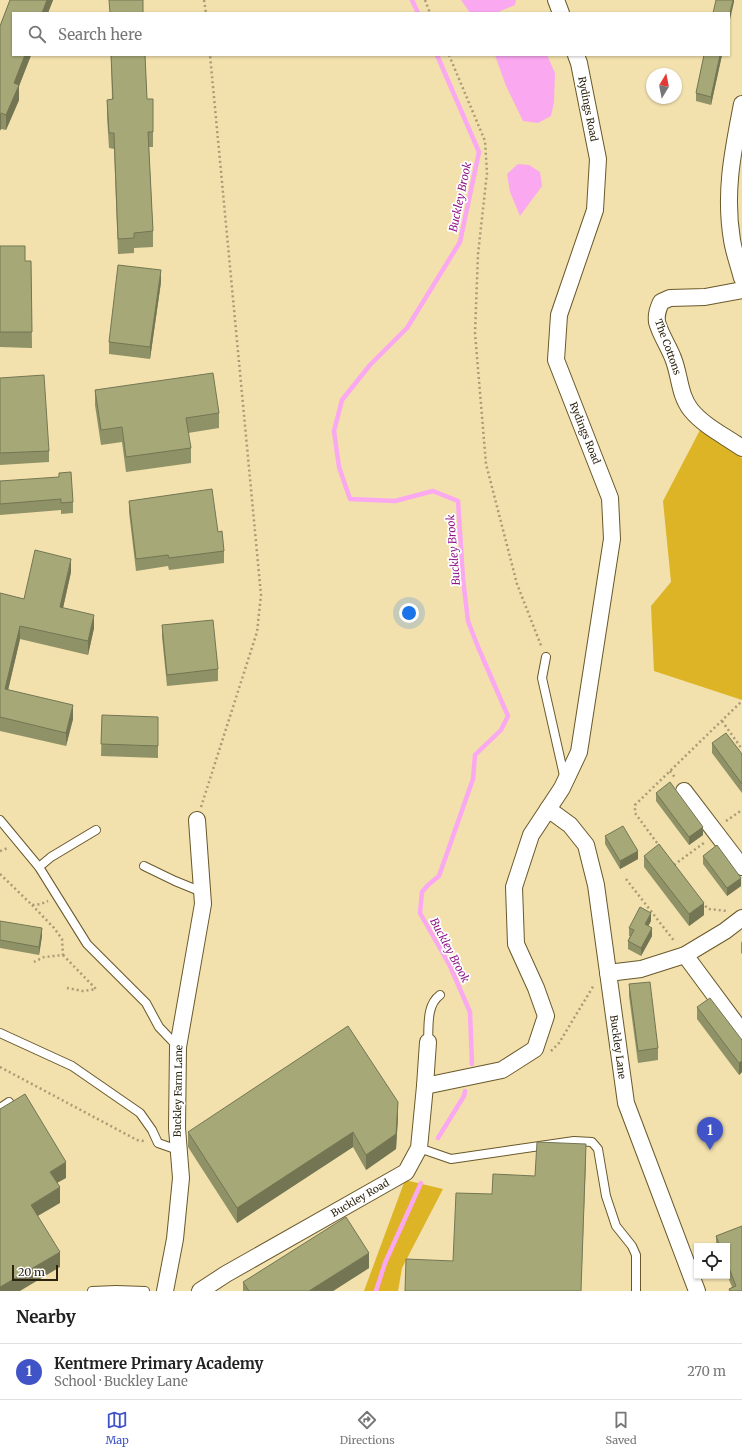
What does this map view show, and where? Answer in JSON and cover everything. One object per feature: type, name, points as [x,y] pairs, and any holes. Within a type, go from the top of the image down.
[{"type":"street","points":[[556,0],[561,12]]},
{"type":"street","name":"Rydings Road","points":[[426,1086],[502,1070],[535,1048],[546,1016],[536,988],[516,944],[514,887],[531,835],[565,782],[579,752],[612,540],[610,498],[556,360],[559,315],[595,210],[598,159],[576,56]]},
{"type":"street","points":[[742,104],[731,162],[728,202],[737,239],[742,278]]},
{"type":"street","name":"The Cottons","points":[[742,290],[706,297],[670,298],[661,302],[657,310],[657,323],[673,359],[680,380],[682,396],[686,403],[700,419],[742,448]]},
{"type":"street","points":[[684,791],[742,866]]},
{"type":"street","name":"Buckley Lane","points":[[548,809],[570,825],[586,845],[596,885],[626,1103],[697,1291]]},
{"type":"street","name":"Buckley Farm Lane","points":[[165,1291],[175,1239],[181,1178],[177,1128],[178,1047],[203,904],[197,820]]},
{"type":"street","points":[[608,973],[641,969],[685,955],[725,931],[742,918]]},
{"type":"street","points":[[685,955],[742,1032]]},
{"type":"street","name":"Buckley Road","points":[[200,1291],[218,1283],[406,1172],[418,1148],[426,1086],[428,1042]]},
{"type":"lane","points":[[546,657],[542,678],[565,782]]},
{"type":"lane","points":[[0,820],[39,867],[87,944],[146,1003],[160,1027],[178,1047]]},
{"type":"lane","points":[[39,867],[51,857],[96,830]]},
{"type":"lane","points":[[144,866],[202,892]]},
{"type":"lane","points":[[428,1042],[431,1006],[434,999],[440,995]]},
{"type":"lane","points":[[0,1033],[72,1066],[140,1113],[152,1130],[158,1143],[178,1150]]},
{"type":"lane","points":[[0,1108],[9,1102]]},
{"type":"lane","points":[[418,1148],[451,1159],[574,1141],[592,1142],[598,1148],[606,1196],[616,1226],[632,1246],[636,1255],[636,1291]]},
{"type":"lane","points":[[92,1291],[145,1291]]},
{"type":"path","points":[[204,0],[206,12]]},
{"type":"path","points":[[425,0],[430,12]]},
{"type":"path","points":[[197,820],[257,632],[262,595],[210,56]]},
{"type":"path","points":[[449,56],[485,141],[487,173],[478,254],[476,333],[486,464],[517,584],[546,657]]},
{"type":"path","points":[[722,721],[742,749]]},
{"type":"path","points":[[674,864],[742,810]]},
{"type":"path","points":[[0,874],[54,928],[62,939],[62,955],[96,988],[83,991],[67,988]]},
{"type":"path","points":[[626,879],[685,955]]},
{"type":"path","points":[[32,905],[41,904],[57,897]]},
{"type":"path","points":[[34,962],[44,957],[62,955]]},
{"type":"path","points":[[548,1053],[559,1043],[595,983],[608,973]]},
{"type":"path","points":[[0,1067],[138,1140],[158,1143]]},
{"type":"shaded area","points":[[461,0],[516,0],[515,5],[498,12],[469,12]]},
{"type":"shaded area","points":[[495,56],[547,56],[555,73],[554,102],[551,116],[538,123],[523,121],[506,86]]},
{"type":"shaded area","points":[[518,164],[529,165],[540,172],[542,186],[520,216],[510,192],[507,174]]},
{"type":"shaded area","points":[[700,430],[742,458],[742,700],[654,671],[651,606],[671,582],[663,501]]},
{"type":"shaded area","points":[[405,1180],[443,1189],[402,1268],[398,1291],[364,1291]]},
{"type":"building","points":[[10,0],[47,0],[42,12],[12,12],[12,56],[25,56],[14,83],[19,85],[6,115],[1,113],[0,116],[0,26]]},
{"type":"building","points":[[109,0],[143,0],[143,12],[110,12]]},
{"type":"building","points":[[716,0],[733,0],[730,12],[713,12]]},
{"type":"building","points":[[111,56],[145,56],[147,99],[153,99],[153,132],[148,132],[153,231],[134,233],[134,238],[118,239],[114,133],[109,133],[107,100],[113,99]]},
{"type":"building","points":[[704,56],[720,56],[711,97],[696,93]]},
{"type":"building","points":[[0,246],[25,246],[25,261],[31,261],[32,332],[0,332]]},
{"type":"building","points":[[118,265],[161,270],[150,347],[109,342]]},
{"type":"building","points":[[213,373],[219,413],[186,418],[191,448],[126,457],[122,427],[101,430],[95,390]]},
{"type":"building","points":[[44,375],[49,451],[0,453],[0,378]]},
{"type":"building","points":[[71,472],[73,502],[61,503],[61,499],[0,504],[0,481],[59,477],[59,473]]},
{"type":"building","points":[[212,489],[218,532],[222,531],[224,551],[169,558],[168,555],[136,559],[129,501]]},
{"type":"building","points":[[35,550],[71,559],[60,607],[94,615],[88,641],[20,626],[5,689],[73,705],[66,733],[0,717],[0,593],[24,599]]},
{"type":"building","points":[[213,620],[218,669],[167,675],[162,625]]},
{"type":"building","points":[[102,715],[158,717],[158,746],[101,744]]},
{"type":"building","points":[[726,733],[742,754],[742,784],[712,743]]},
{"type":"building","points":[[670,782],[703,827],[689,837],[656,793]]},
{"type":"building","points":[[623,826],[638,851],[620,861],[605,836]]},
{"type":"building","points":[[659,844],[704,903],[689,914],[644,856]]},
{"type":"building","points":[[717,845],[741,878],[727,888],[703,856]]},
{"type":"building","points":[[640,907],[651,913],[645,924],[652,928],[641,948],[628,941],[634,930],[629,928]]},
{"type":"building","points":[[0,921],[42,928],[39,947],[0,940]]},
{"type":"building","points":[[650,982],[658,1048],[638,1051],[629,984]]},
{"type":"building","points":[[710,998],[742,1040],[742,1061],[739,1063],[697,1007]]},
{"type":"building","points":[[348,1026],[398,1102],[396,1134],[366,1155],[353,1132],[237,1208],[188,1132]]},
{"type":"building","points":[[25,1094],[66,1162],[50,1172],[60,1187],[31,1205],[60,1252],[0,1287],[0,1109]]},
{"type":"building","points":[[537,1142],[586,1144],[581,1291],[405,1291],[406,1259],[453,1261],[456,1193],[492,1194],[493,1174],[535,1176]]},
{"type":"building","points":[[346,1217],[369,1253],[309,1291],[249,1291],[243,1282]]},
{"type":"building","points":[[742,1226],[742,1291],[730,1291],[729,1289],[736,1286],[730,1271],[730,1243],[719,1243],[716,1236]]},
{"type":"waterway","name":"Buckley Brook","points":[[412,0],[418,12]]},
{"type":"waterway","name":"Buckley Brook","points":[[437,56],[479,152],[460,242],[407,328],[370,365],[342,400],[334,431],[339,467],[350,499],[395,501],[433,491],[458,501],[463,579],[468,621],[508,716],[501,730],[475,755],[473,779],[439,876],[422,892],[420,913],[450,966],[470,1012],[472,1064]]},
{"type":"waterway","name":"Buckley Brook","points":[[438,1138],[464,1096],[465,1091]]},
{"type":"waterway","name":"Buckley Brook","points":[[376,1291],[385,1263],[421,1183]]},
{"type":"place","name":"Kentmere Primary Academy","points":[[710,1150]]}]
